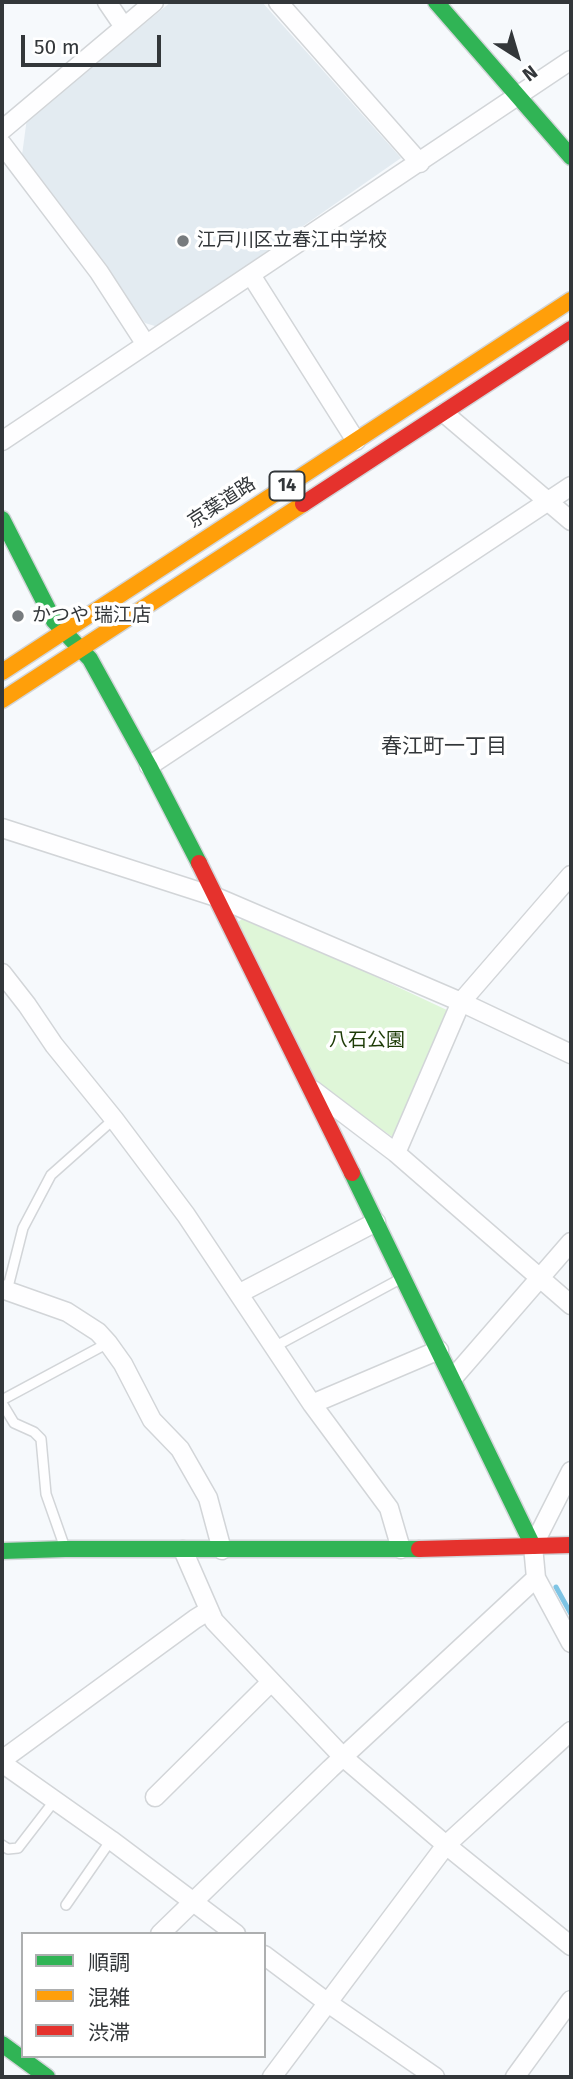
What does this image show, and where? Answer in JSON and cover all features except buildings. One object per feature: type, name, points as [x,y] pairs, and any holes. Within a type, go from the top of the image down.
[{"type":"main road","points":[[436,2],[571,157]]},
{"type":"main road","name":"京葉道路","points":[[2,672],[571,300]]},
{"type":"main road","name":"14","points":[[2,699],[571,329]]},
{"type":"main road","points":[[3,525],[54,621],[90,659],[149,766],[404,1277],[533,1546]]},
{"type":"main road","points":[[2,1551],[401,1549],[571,1545]]},
{"type":"main road","points":[[2,2044],[21,2054]]},
{"type":"main road","points":[[32,2060],[47,2077]]},
{"type":"street","points":[[107,2],[124,27]]},
{"type":"street","points":[[2,130],[154,2]]},
{"type":"street","points":[[278,2],[419,163]]},
{"type":"street","points":[[2,441],[571,60]]},
{"type":"street","points":[[2,144],[99,272],[145,343]]},
{"type":"street","points":[[251,275],[356,441]]},
{"type":"street","points":[[444,413],[571,521]]},
{"type":"street","points":[[149,766],[571,486]]},
{"type":"street","points":[[2,828],[216,897],[461,1002],[571,1054]]},
{"type":"street","points":[[396,1153],[461,1002],[571,875]]},
{"type":"street","points":[[5,984],[114,1119],[186,1215],[312,1404],[389,1508],[401,1549]]},
{"type":"street","points":[[310,1088],[396,1153],[571,1305]]},
{"type":"street","points":[[240,1293],[376,1222]]},
{"type":"street","points":[[453,1378],[571,1242]]},
{"type":"street","points":[[4,1290],[67,1312],[98,1332],[108,1343],[123,1364],[152,1420],[180,1449],[208,1498],[222,1550]]},
{"type":"street","points":[[312,1404],[439,1350]]},
{"type":"street","points":[[571,1471],[533,1546],[536,1578],[571,1643]]},
{"type":"street","points":[[183,1550],[214,1621],[343,1757],[571,1946]]},
{"type":"street","points":[[162,1932],[343,1757],[536,1578]]},
{"type":"street","points":[[208,1611],[2,1761],[233,1932]]},
{"type":"street","points":[[155,1797],[271,1682]]},
{"type":"street","points":[[272,2077],[446,1845],[571,1731]]},
{"type":"street","points":[[266,1956],[429,2076]]},
{"type":"street","points":[[515,2077],[571,2000]]},
{"type":"lane","points":[[4,1290],[23,1228],[51,1175],[114,1119]]},
{"type":"lane","points":[[274,1347],[404,1277]]},
{"type":"lane","points":[[65,1549],[46,1494],[41,1439],[34,1432],[14,1423],[2,1401],[108,1343]]},
{"type":"lane","points":[[2,1845],[8,1849],[18,1848],[55,1800]]},
{"type":"lane","points":[[66,1905],[111,1840]]},
{"type":"shaded area","name":"江戸川区立春江中学校","points":[[171,2],[262,2],[401,158],[158,327],[145,323],[22,155],[27,118]]},
{"type":"green space","name":"八石公園","points":[[246,916],[449,1011],[394,1138],[318,1085],[238,922]]},
{"type":"waterway","points":[[556,1587],[571,1614]]},
{"type":"traffic: fast","points":[[436,2],[571,157]]},
{"type":"traffic: fast","points":[[2,519],[54,621],[90,659],[199,863]]},
{"type":"traffic: fast","points":[[352,1173],[533,1546]]},
{"type":"traffic: fast","points":[[2,1551],[419,1549]]},
{"type":"traffic: fast","points":[[2,2044],[21,2058]]},
{"type":"traffic: fast","points":[[21,2058],[47,2077]]},
{"type":"traffic: slow","points":[[2,672],[571,300]]},
{"type":"traffic: slow","points":[[2,700],[303,504]]},
{"type":"traffic: jam","points":[[303,504],[571,329]]},
{"type":"traffic: jam","points":[[199,863],[352,1173]]},
{"type":"traffic: jam","points":[[419,1549],[571,1545]]},
{"type":"place","name":"江戸川区立春江中学校","points":[[183,241]]},
{"type":"place","name":"かつや 瑞江店","points":[[18,616]]},
{"type":"district","name":"春江町一丁目","points":[[444,747]]}]
